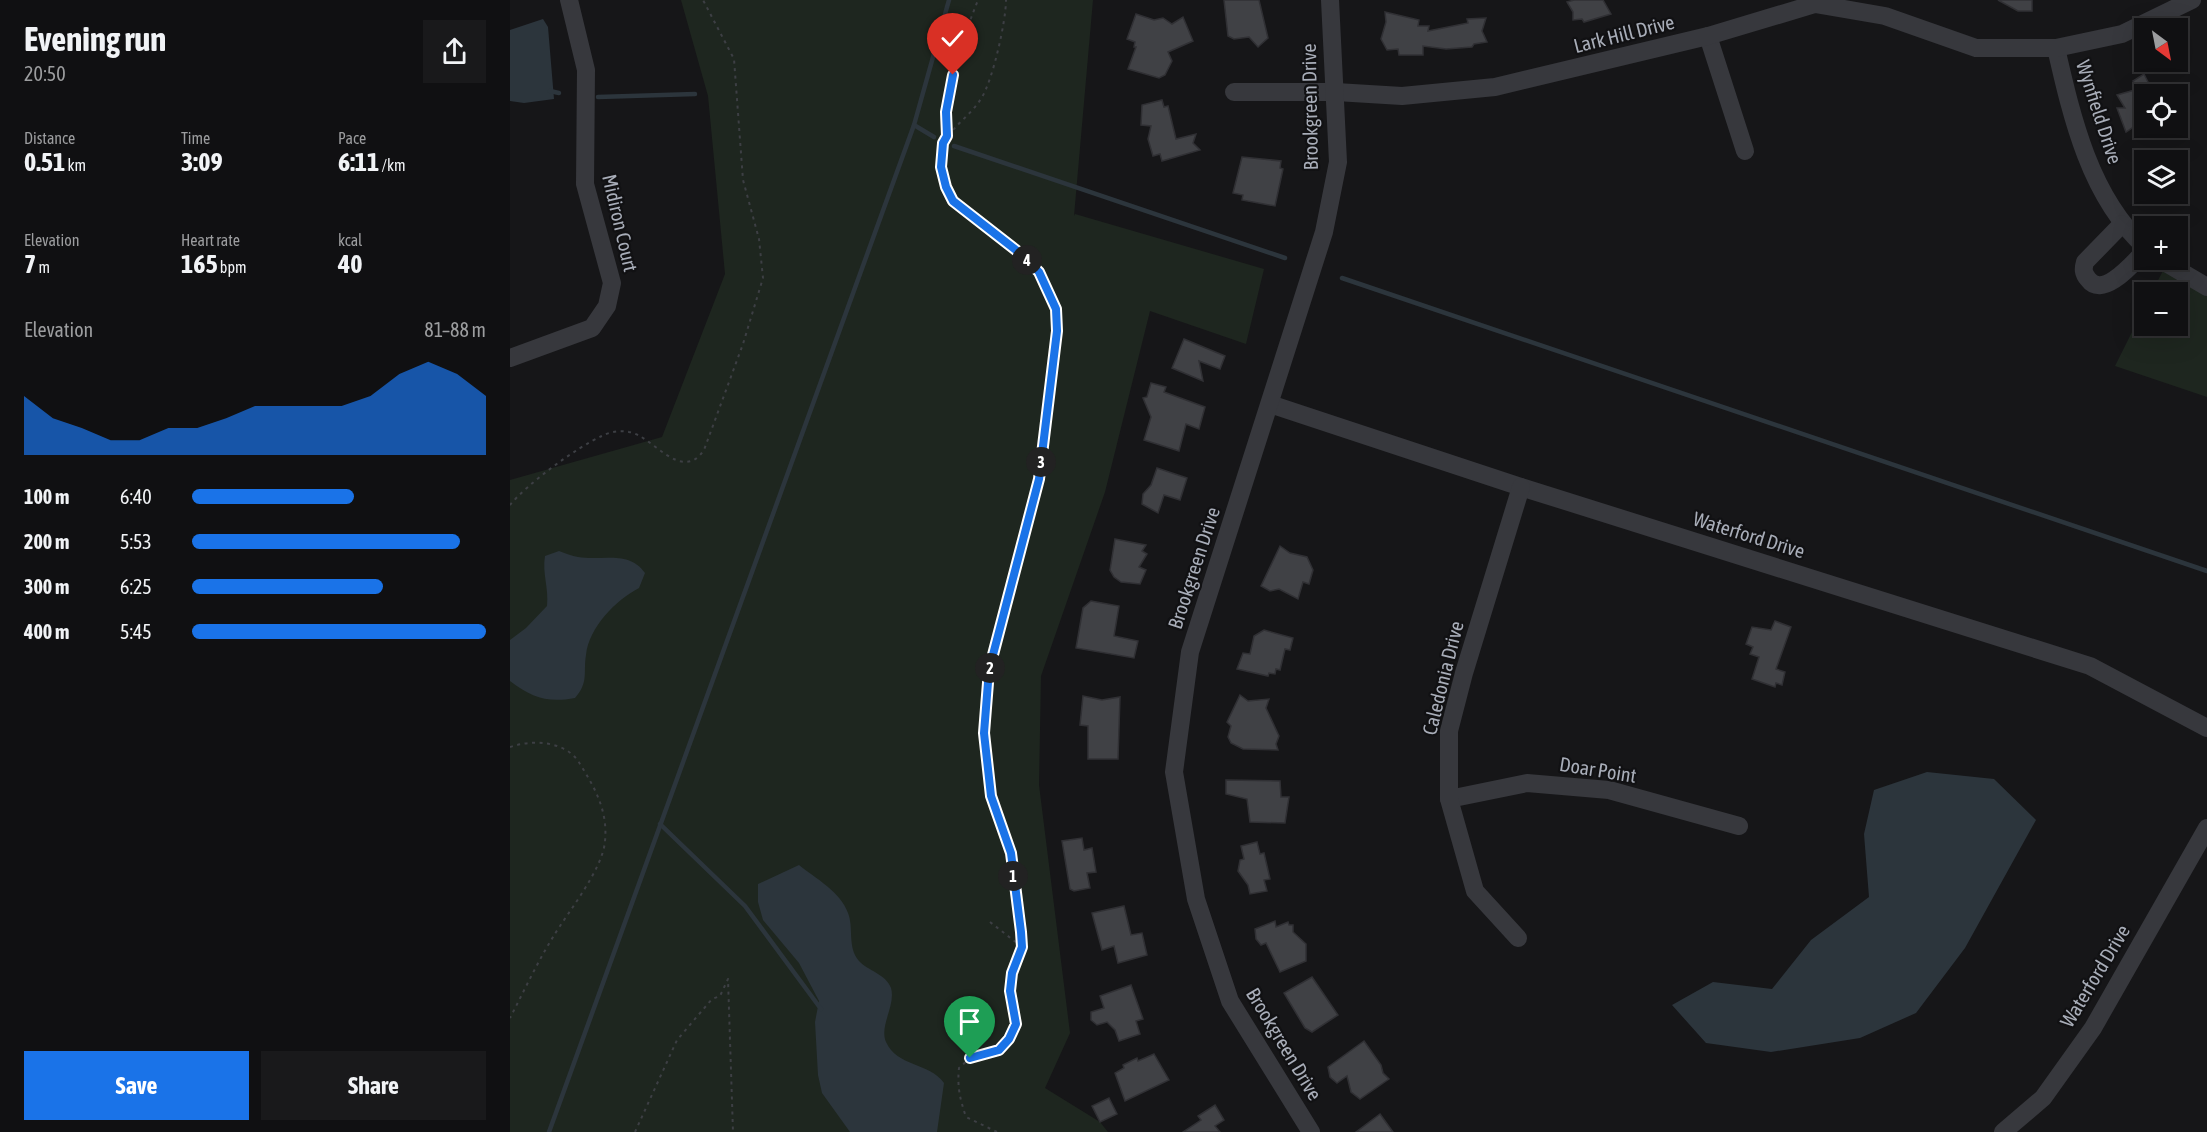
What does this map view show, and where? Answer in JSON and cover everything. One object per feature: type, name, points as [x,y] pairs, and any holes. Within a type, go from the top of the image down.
[{"type":"street","name":"Midiron Court","points":[[510,358],[592,328],[607,306],[612,283],[585,184],[586,70],[569,0]]},
{"type":"street","name":"Brookgreen Drive","points":[[1311,1132],[1230,1001],[1196,900],[1174,772],[1190,652],[1324,232],[1338,162],[1330,0]]},
{"type":"street","name":"Lark Hill Drive","points":[[1234,92],[1335,92],[1402,96],[1496,87],[1707,36],[1815,4],[1885,16],[1976,48],[2056,48],[2122,33],[2192,0]]},
{"type":"street","points":[[1707,36],[1745,151]]},
{"type":"street","name":"Wynfield Drive","points":[[2056,48],[2070,108],[2089,164],[2122,224],[2134,237]]},
{"type":"street","points":[[2122,224],[2085,262],[2083,269],[2086,278],[2091,283],[2102,286],[2110,284],[2134,260]]},
{"type":"street","points":[[2178,270],[2207,287]]},
{"type":"street","name":"Waterford Drive","points":[[1270,404],[1521,487],[2090,666],[2207,728]]},
{"type":"street","name":"Caledonia Drive","points":[[1518,938],[1475,891],[1449,799],[1449,731],[1521,487]]},
{"type":"street","name":"Doar Point","points":[[1449,799],[1527,783],[1609,790],[1738,826]]},
{"type":"street","name":"Waterford Drive","points":[[2003,1132],[2043,1098],[2093,1028],[2207,828]]},
{"type":"path","points":[[510,505],[521,491],[602,435],[631,432],[678,461],[692,460],[704,450],[746,334],[763,278],[759,239],[743,180],[734,59],[703,0]]},
{"type":"path","points":[[947,136],[946,112],[953,75],[978,0]]},
{"type":"path","points":[[997,1132],[966,1117],[957,1092],[959,1068],[970,1058],[999,1050],[1009,1039],[1016,1024],[1010,991],[1012,973],[1022,947],[1011,853],[991,796],[984,733],[989,670],[1039,479],[1057,331],[1056,309],[1039,272],[1021,254],[953,201],[941,167],[943,143],[947,136],[982,98],[989,80],[1006,0]]},
{"type":"path","points":[[510,747],[534,742],[550,744],[565,749],[577,759],[603,804],[605,842],[592,874],[551,939],[510,1018]]},
{"type":"path","points":[[990,922],[1022,947]]},
{"type":"path","points":[[635,1132],[677,1040],[712,999],[720,996],[728,979],[733,1059],[733,1132]]},
{"type":"shaded area","points":[[681,0],[1093,0],[1074,216],[1075,214],[1264,269],[1246,344],[1150,311],[1105,492],[1041,676],[1039,785],[1070,1033],[1045,1088],[1100,1122],[1108,1132],[510,1132],[510,480],[662,437],[725,274],[708,96]]},
{"type":"shaded area","points":[[543,19],[548,27],[554,99],[524,103],[510,101],[510,30]]},
{"type":"shaded area","points":[[2163,270],[2179,270],[2207,287],[2207,397],[2115,366],[2134,328],[2134,336],[2188,336],[2188,282],[2157,282]]},
{"type":"shaded area","points":[[559,551],[578,557],[631,561],[645,573],[639,588],[613,607],[592,634],[586,655],[584,682],[575,698],[557,700],[533,695],[510,681],[510,640],[526,628],[547,606],[545,556]]},
{"type":"shaded area","points":[[1927,772],[1994,779],[2036,820],[1965,948],[1916,1013],[1860,1038],[1771,1052],[1706,1043],[1672,1005],[1713,982],[1772,989],[1811,940],[1869,897],[1864,834],[1874,790]]},
{"type":"shaded area","points":[[799,865],[840,898],[850,919],[855,956],[889,983],[892,995],[884,1036],[891,1050],[905,1060],[930,1071],[944,1083],[937,1132],[850,1132],[822,1093],[818,1075],[815,1022],[819,1001],[799,963],[763,920],[758,902],[758,884]]},
{"type":"building","points":[[1224,0],[1259,0],[1268,38],[1258,47],[1249,37],[1234,39],[1228,36]]},
{"type":"building","points":[[1603,0],[1611,14],[1584,22],[1582,19],[1573,20],[1573,12],[1567,2]]},
{"type":"building","points":[[1998,0],[2032,0],[2032,11],[2018,11]]},
{"type":"building","points":[[1385,12],[1419,20],[1418,26],[1429,26],[1428,31],[1468,23],[1467,19],[1486,18],[1482,31],[1487,42],[1474,44],[1472,47],[1446,49],[1423,46],[1423,55],[1399,55],[1398,49],[1387,50],[1381,39],[1386,22]]},
{"type":"building","points":[[1136,14],[1154,20],[1163,18],[1172,24],[1183,17],[1193,41],[1168,52],[1172,61],[1165,75],[1159,78],[1128,69],[1136,47],[1134,47],[1135,42],[1127,39]]},
{"type":"building","points":[[2144,74],[2149,84],[2135,84],[2133,81]]},
{"type":"building","points":[[2134,90],[2134,127],[2126,132],[2117,108],[2125,108],[2117,95]]},
{"type":"building","points":[[1162,100],[1164,107],[1168,106],[1176,139],[1196,134],[1193,143],[1200,150],[1162,161],[1160,154],[1153,156],[1148,139],[1151,126],[1141,125],[1142,105]]},
{"type":"building","points":[[1242,157],[1281,161],[1280,168],[1283,169],[1275,206],[1242,200],[1243,195],[1233,193]]},
{"type":"building","points":[[1184,339],[1225,356],[1220,369],[1199,361],[1203,381],[1172,368]]},
{"type":"building","points":[[1151,383],[1166,387],[1164,392],[1205,407],[1199,429],[1186,424],[1179,451],[1144,440],[1151,417],[1143,398],[1147,397]]},
{"type":"building","points":[[1157,468],[1187,478],[1180,500],[1164,495],[1158,513],[1142,504],[1143,494],[1151,485]]},
{"type":"building","points":[[1115,539],[1146,545],[1142,551],[1147,554],[1139,567],[1146,570],[1140,584],[1121,582],[1110,570]]},
{"type":"building","points":[[1280,546],[1290,553],[1307,557],[1313,570],[1309,584],[1303,582],[1298,599],[1279,589],[1270,591],[1261,586]]},
{"type":"building","points":[[1091,601],[1119,606],[1114,636],[1138,641],[1134,658],[1076,648],[1083,608]]},
{"type":"building","points":[[1775,621],[1791,627],[1776,669],[1785,672],[1782,685],[1776,683],[1775,687],[1752,679],[1759,657],[1750,654],[1753,647],[1746,644],[1752,627],[1771,630]]},
{"type":"building","points":[[1264,630],[1293,638],[1290,650],[1285,649],[1280,670],[1276,669],[1275,674],[1269,673],[1268,676],[1237,669],[1243,653],[1250,654],[1254,636]]},
{"type":"building","points":[[1240,695],[1248,701],[1269,699],[1266,708],[1279,736],[1276,744],[1278,750],[1243,749],[1231,743],[1228,737],[1231,726],[1227,722]]},
{"type":"building","points":[[1083,696],[1102,700],[1120,697],[1118,759],[1088,759],[1088,726],[1080,725]]},
{"type":"building","points":[[1226,780],[1280,781],[1281,797],[1289,797],[1285,823],[1250,822],[1247,799],[1226,794]]},
{"type":"building","points":[[1082,838],[1084,850],[1092,848],[1096,872],[1087,873],[1090,888],[1074,891],[1070,889],[1062,841]]},
{"type":"building","points":[[1257,842],[1260,854],[1264,853],[1270,879],[1264,880],[1267,891],[1250,894],[1248,885],[1238,871],[1240,860],[1244,859],[1241,846]]},
{"type":"building","points":[[1124,906],[1131,935],[1142,933],[1147,955],[1118,963],[1114,946],[1102,950],[1092,913]]},
{"type":"building","points":[[1275,921],[1276,927],[1288,922],[1289,925],[1293,925],[1293,932],[1306,944],[1306,961],[1280,972],[1266,943],[1261,945],[1256,939],[1255,929]]},
{"type":"building","points":[[1312,977],[1338,1015],[1312,1032],[1305,1028],[1284,993]]},
{"type":"building","points":[[1131,985],[1143,1019],[1136,1021],[1140,1034],[1119,1041],[1115,1030],[1107,1022],[1097,1025],[1091,1020],[1091,1012],[1104,1008],[1100,996]]},
{"type":"building","points":[[1364,1041],[1389,1079],[1360,1099],[1351,1092],[1347,1076],[1337,1083],[1330,1077],[1328,1067]]},
{"type":"building","points":[[1154,1054],[1169,1080],[1125,1101],[1115,1073],[1124,1068],[1123,1065],[1137,1058],[1138,1061]]},
{"type":"building","points":[[1109,1098],[1117,1114],[1100,1122],[1092,1106]]},
{"type":"building","points":[[1215,1105],[1224,1120],[1215,1126],[1220,1132],[1183,1132],[1201,1120],[1198,1116]]},
{"type":"building","points":[[1380,1114],[1393,1132],[1356,1132]]},
{"type":"waterway","points":[[549,1132],[914,125],[949,0]]},
{"type":"waterway","points":[[550,91],[559,93]]},
{"type":"waterway","points":[[598,97],[695,94]]},
{"type":"waterway","points":[[914,125],[934,137]]},
{"type":"waterway","points":[[954,146],[1285,258]]},
{"type":"waterway","points":[[1342,278],[2207,571]]},
{"type":"waterway","points":[[660,824],[745,906],[821,1009]]},
{"type":"route","points":[[953,75],[946,112],[947,136],[943,143],[941,167],[946,187],[953,201],[1021,254],[1039,272],[1047,284],[1056,309],[1057,331],[1039,479],[989,670],[984,733],[991,796],[1011,853],[1021,932],[1022,947],[1012,973],[1010,991],[1016,1024],[1009,1039],[999,1050],[970,1058]]}]
